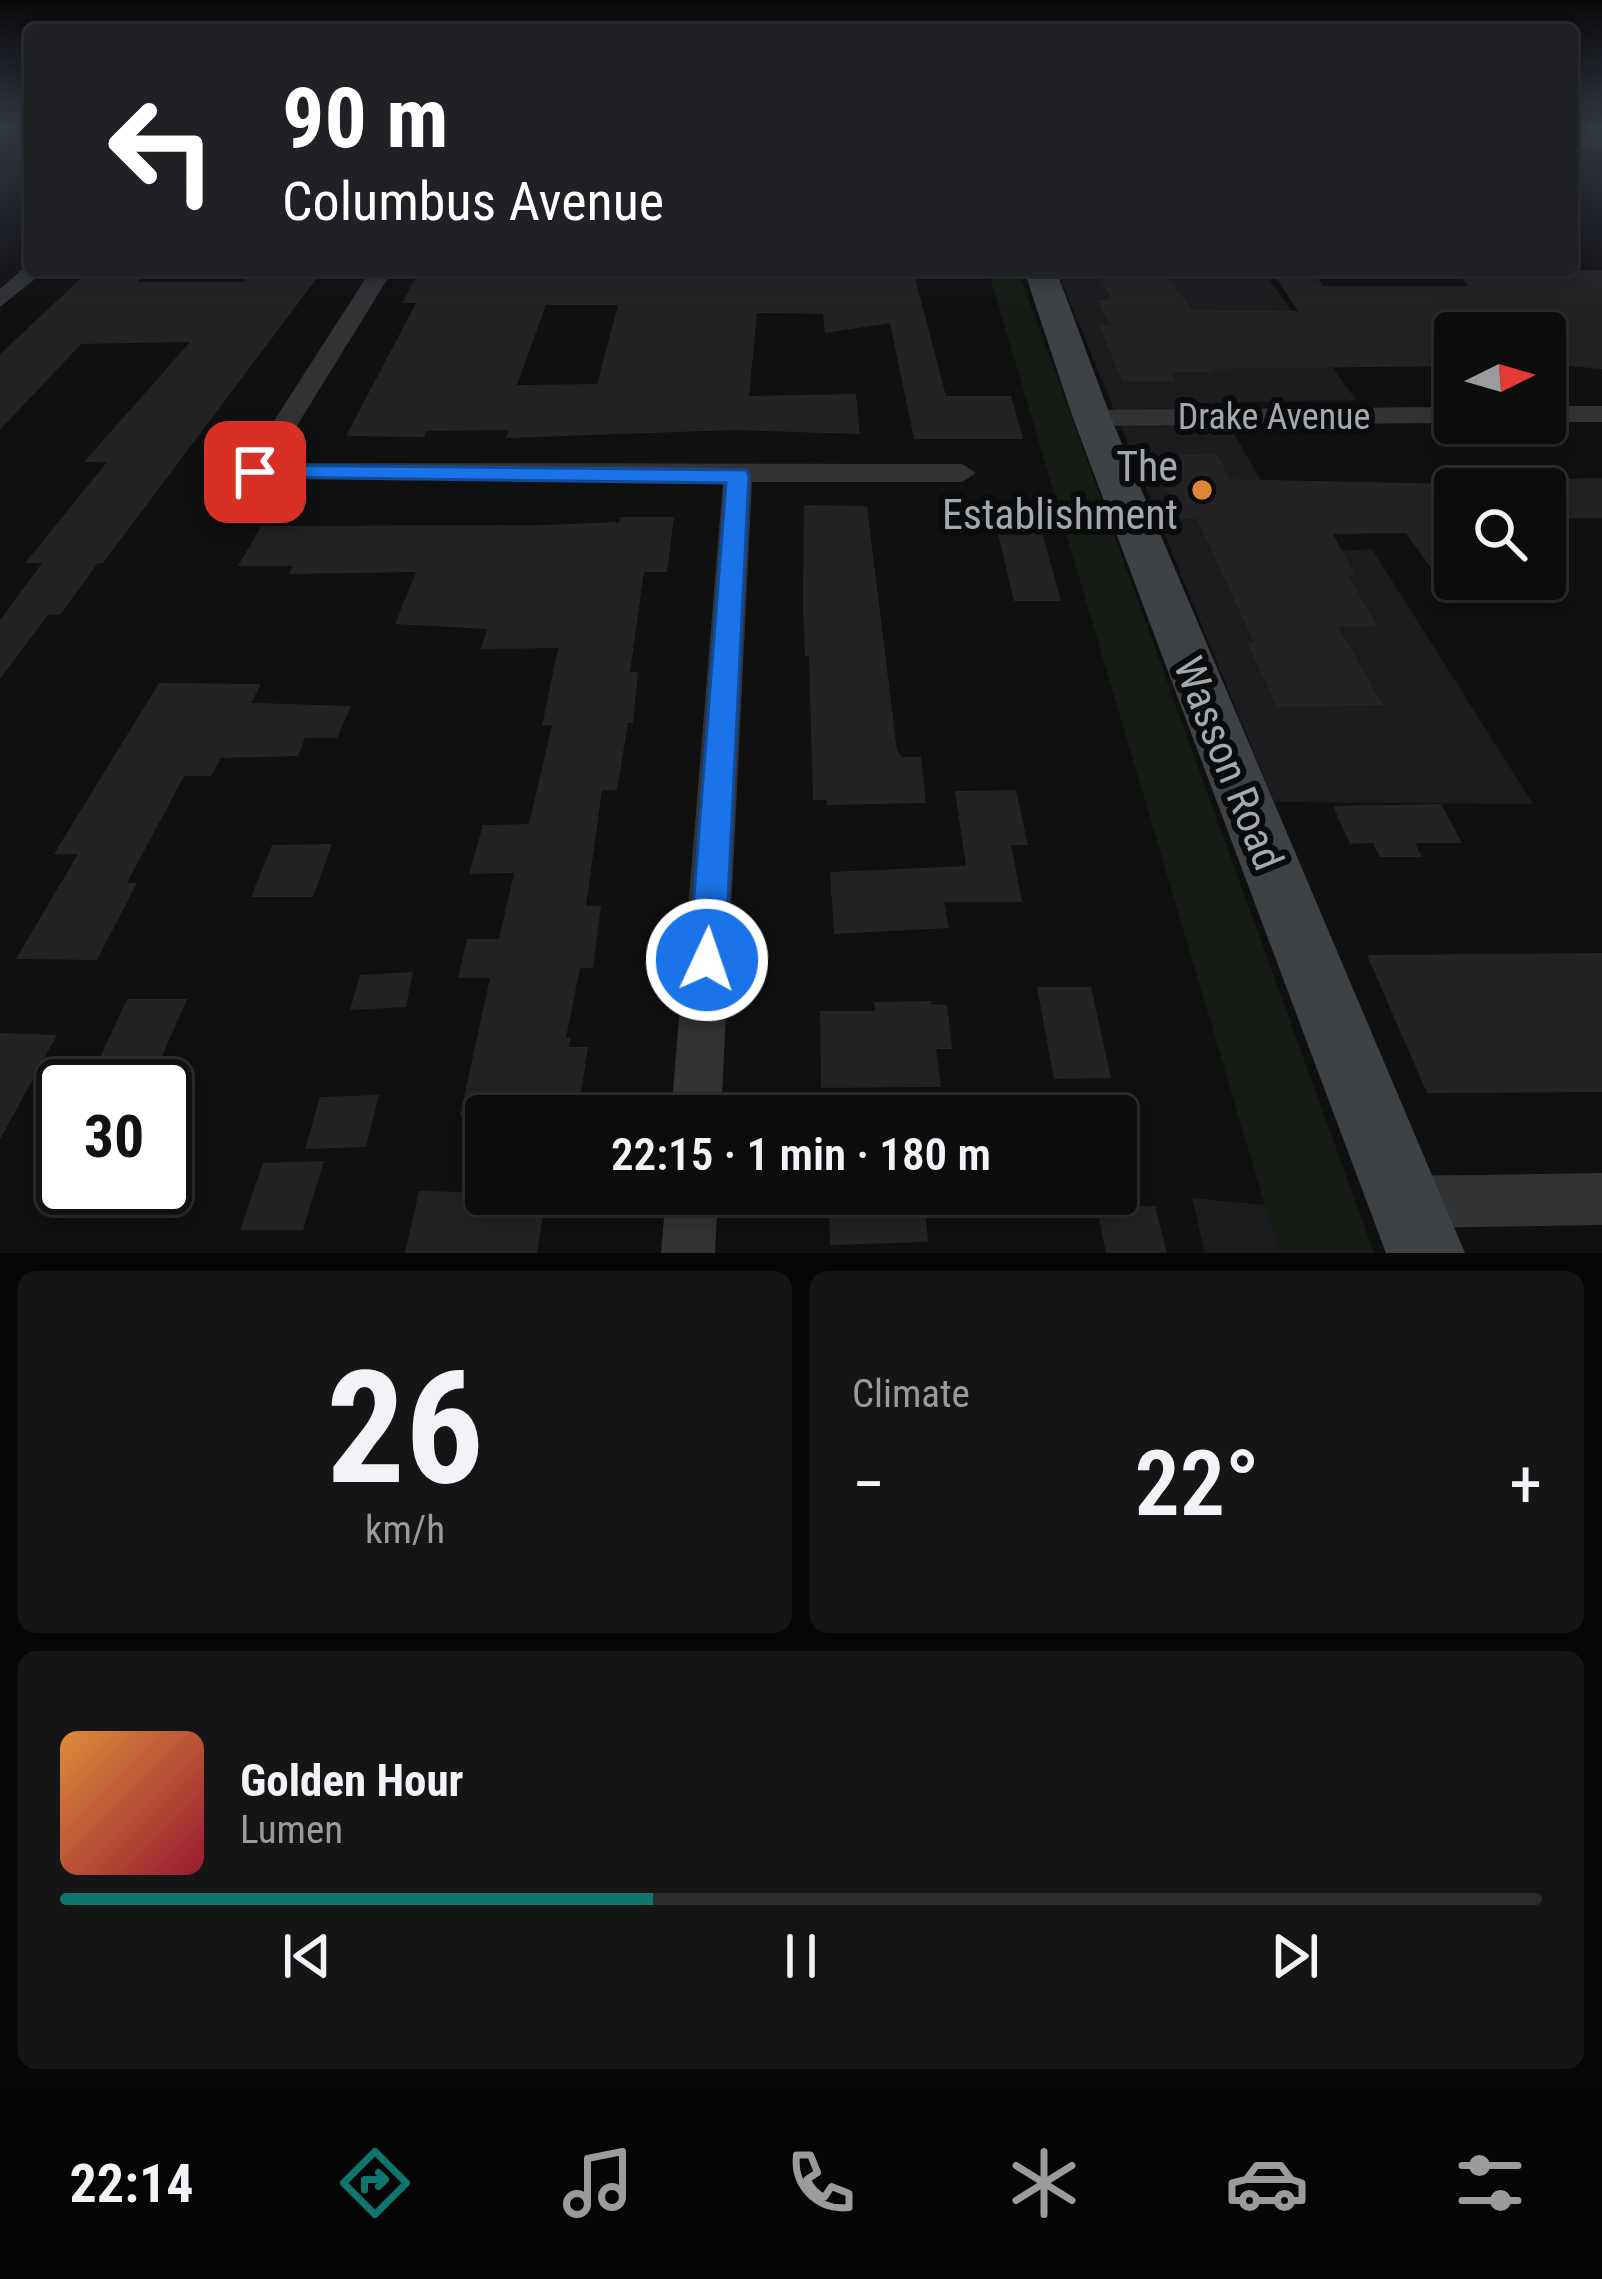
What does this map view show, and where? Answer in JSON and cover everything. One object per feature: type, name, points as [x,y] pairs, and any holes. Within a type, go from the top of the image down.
[{"type":"street","points":[[0,300],[28,276]]},
{"type":"street","points":[[378,276],[255,472],[962,473]]},
{"type":"street","name":"Wasson Road","points":[[1042,276],[1092,418],[1426,1253]]},
{"type":"street","points":[[1566,414],[1602,414]]},
{"type":"street","name":"Drake Avenue","points":[[1092,418],[1434,415]]},
{"type":"street","points":[[698,1095],[738,475]]},
{"type":"street","points":[[1402,1202],[1602,1199]]},
{"type":"street","points":[[688,1253],[691,1215]]},
{"type":"shaded area","points":[[990,276],[1020,276],[1374,1253],[1279,1253]]},
{"type":"shaded area","points":[[1059,276],[1266,276],[1356,400],[1216,403],[1303,553],[1372,549],[1533,804],[1274,802]]},
{"type":"shaded area","points":[[1192,1198],[1327,1211],[1341,1253],[1205,1253]]},
{"type":"building","points":[[1578,270],[1602,270],[1602,369],[1566,366],[1566,312],[1434,312],[1434,366],[1209,369],[1211,372],[1171,372],[1175,381],[1122,381],[1099,325],[1109,325],[1098,300],[1111,299],[1099,276],[1167,276],[1192,310],[1298,311],[1275,276],[1316,276],[1323,286],[1469,286],[1459,276],[1578,276]]},
{"type":"building","points":[[84,276],[142,276],[137,282],[243,282],[248,276],[318,276],[103,563],[98,563],[61,614],[48,615],[0,679],[0,620],[42,563],[25,563],[107,462],[84,462],[190,342],[81,344],[0,430],[0,354]]},
{"type":"building","points":[[417,276],[915,276],[946,396],[1011,396],[1023,439],[914,439],[890,323],[825,333],[823,314],[757,313],[749,396],[856,394],[860,434],[734,430],[506,438],[509,430],[426,431],[424,437],[346,436],[416,303],[402,303]],"holes":[[[546,305],[618,305],[597,384],[517,385]]]},
{"type":"building","points":[[1217,454],[1230,479],[1434,484],[1434,572],[1406,533],[1333,534],[1355,575],[1348,575],[1377,626],[1338,626],[1383,705],[1277,707],[1247,643],[1254,643],[1197,519],[1181,519],[1153,455]]},
{"type":"building","points":[[1602,478],[1602,518],[1566,518],[1566,479]]},
{"type":"building","points":[[804,505],[867,506],[897,751],[902,757],[921,757],[926,803],[827,805],[827,800],[813,800],[803,605]]},
{"type":"building","points":[[620,517],[674,517],[667,572],[644,572],[630,672],[638,672],[633,723],[628,723],[617,790],[602,790],[586,906],[601,906],[593,968],[580,968],[566,1038],[571,1038],[569,1047],[588,1047],[581,1095],[465,1095],[465,1116],[460,1116],[490,978],[458,978],[467,939],[499,939],[514,873],[469,874],[483,825],[529,824],[552,725],[542,726],[558,648],[481,649],[487,629],[395,624],[416,572],[289,574],[293,566],[238,566],[261,526],[619,522]]},
{"type":"building","points":[[996,525],[1040,525],[1061,601],[1014,601]]},
{"type":"building","points":[[159,683],[261,684],[251,703],[351,706],[337,738],[305,738],[298,756],[221,758],[211,776],[184,776],[127,883],[137,883],[97,960],[16,959],[78,854],[54,854]]},
{"type":"building","points":[[1016,790],[1028,845],[1011,845],[1022,902],[944,902],[949,928],[834,934],[830,872],[966,866],[955,791]]},
{"type":"building","points":[[1441,804],[1462,843],[1415,843],[1422,857],[1380,857],[1373,843],[1350,844],[1333,806]]},
{"type":"building","points":[[332,844],[313,897],[251,897],[272,845]]},
{"type":"building","points":[[1602,953],[1602,1092],[1427,1093],[1367,955]]},
{"type":"building","points":[[413,972],[406,1007],[350,1010],[360,975]]},
{"type":"building","points":[[1037,987],[1091,987],[1111,1078],[1054,1079]]},
{"type":"building","points":[[127,999],[187,999],[161,1059],[99,1059]]},
{"type":"building","points":[[874,1002],[947,1005],[952,1049],[936,1049],[941,1087],[821,1088],[820,1011],[875,1011]]},
{"type":"building","points":[[0,1033],[57,1035],[44,1059],[36,1059],[36,1073],[0,1139]]},
{"type":"building","points":[[379,1095],[366,1147],[305,1149],[320,1097]]},
{"type":"building","points":[[324,1161],[303,1230],[240,1230],[263,1163]]},
{"type":"building","points":[[419,1191],[465,1192],[465,1215],[543,1215],[537,1253],[405,1253]]},
{"type":"building","points":[[1155,1206],[1167,1253],[1106,1253],[1098,1215],[1137,1215],[1137,1207]]},
{"type":"building","points":[[829,1215],[926,1215],[928,1242],[830,1245]]},
{"type":"place","name":"The Establishment","points":[[1202,490]]},
{"type":"route","points":[[255,472],[738,475],[707,960]]}]
